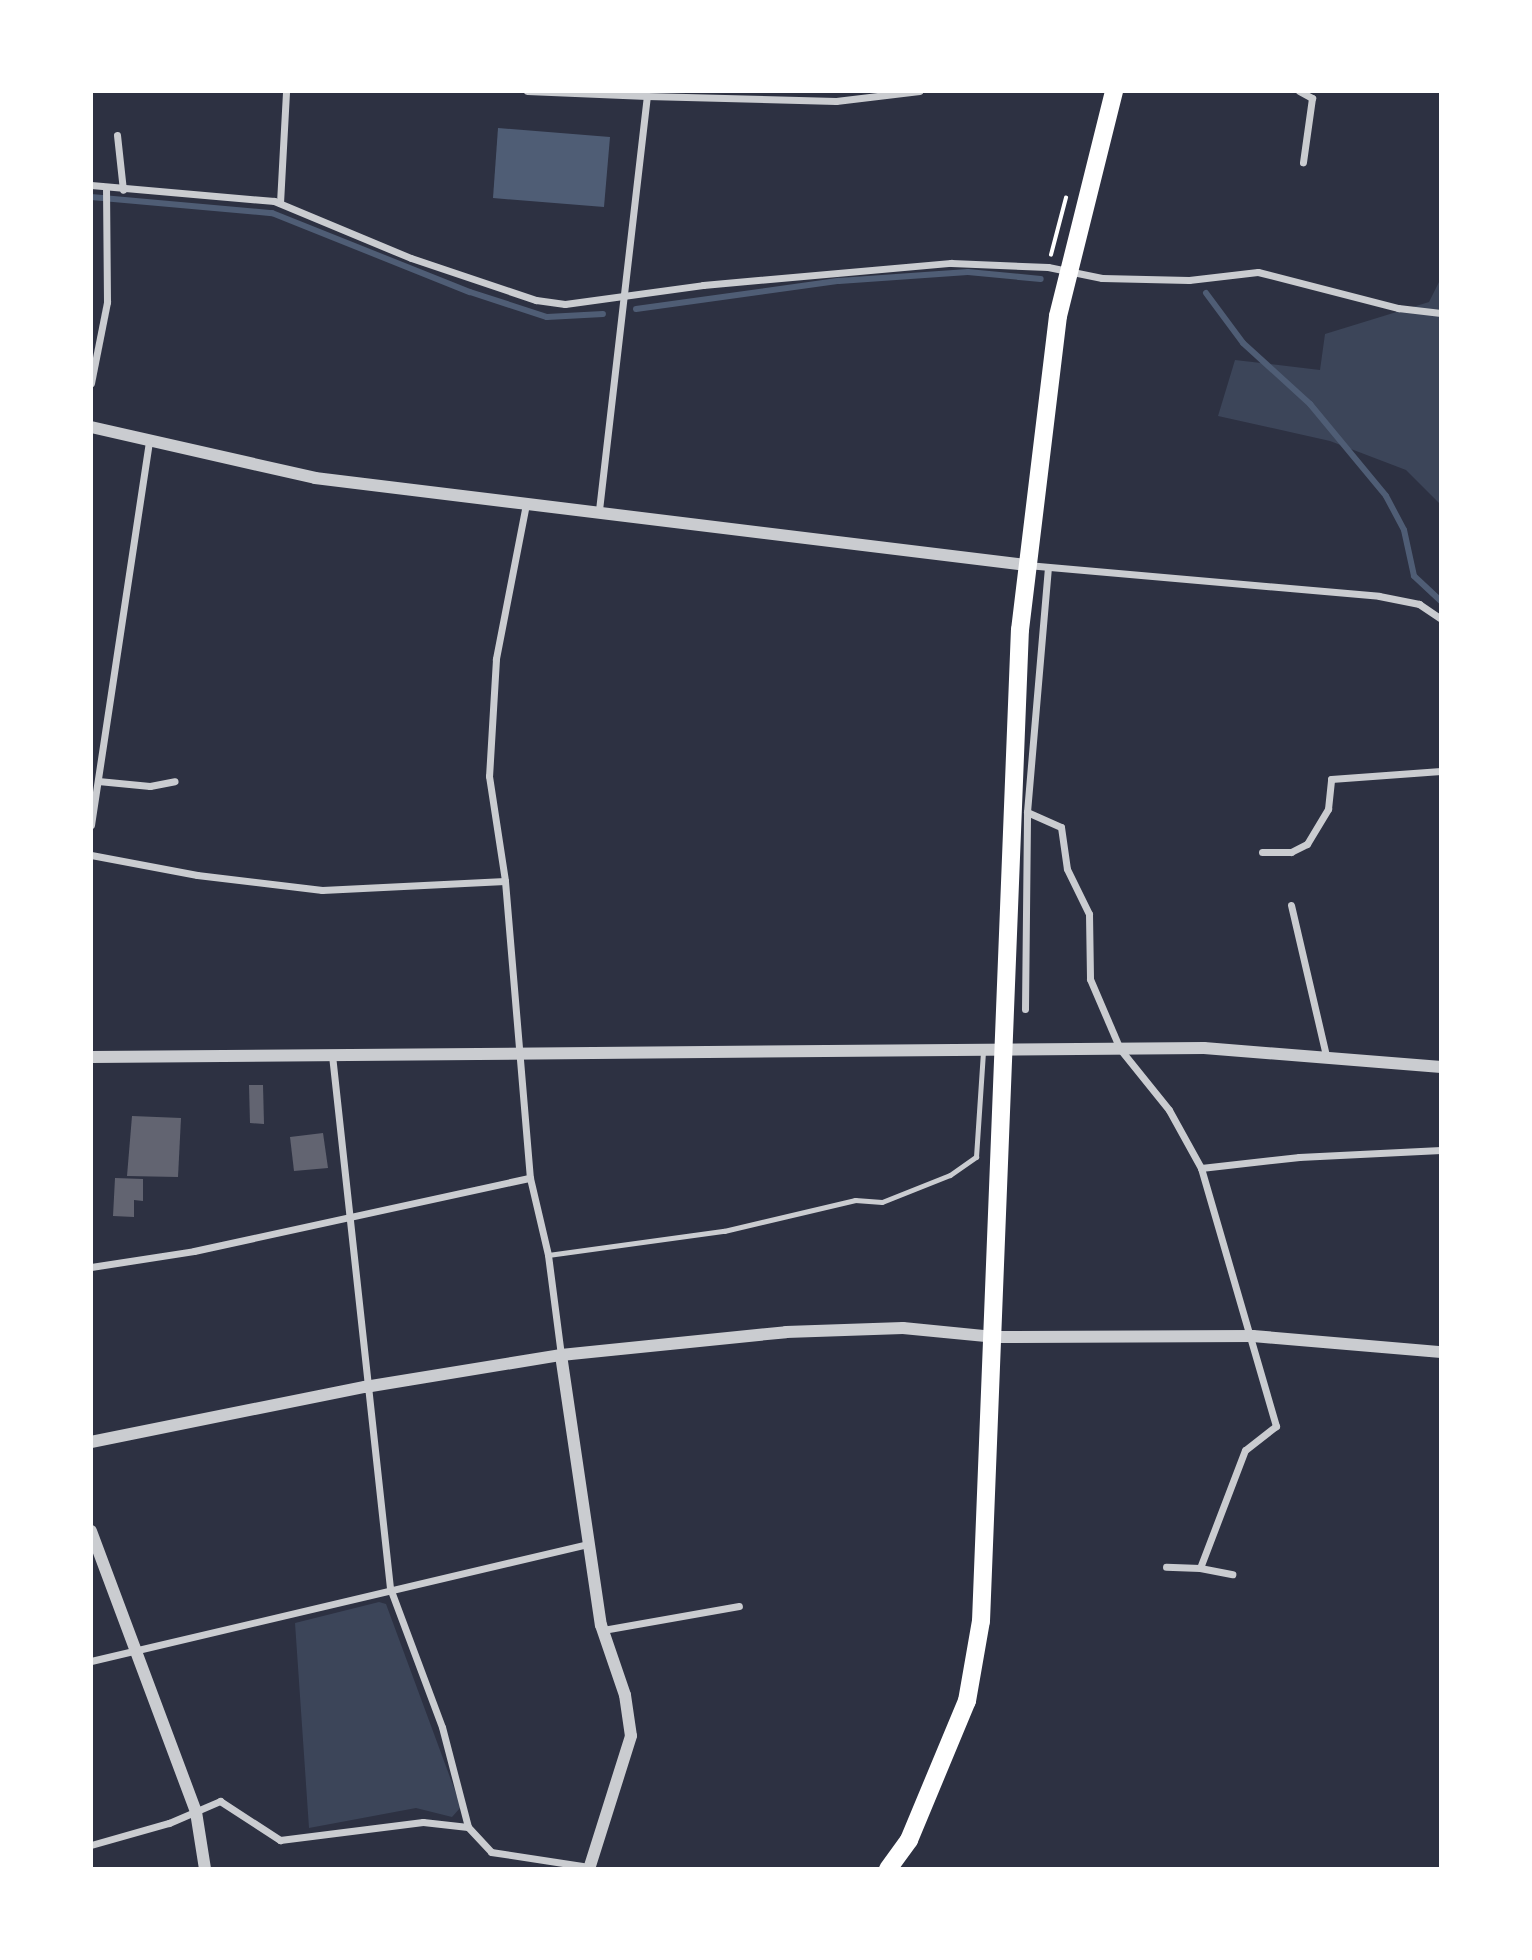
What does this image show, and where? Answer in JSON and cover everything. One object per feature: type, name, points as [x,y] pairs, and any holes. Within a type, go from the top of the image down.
[{"type":"highway","points":[[888,1869],[908,1840],[967,1701],[981,1622],[994,1336],[1001,1023],[1026,565],[1068,270],[1114,91]]},
{"type":"street","points":[[280,203],[286,91]]},
{"type":"street","points":[[527,91],[836,101],[919,91]]},
{"type":"street","points":[[1298,91],[1312,98],[1303,163]]},
{"type":"street","points":[[599,510],[647,96]]},
{"type":"street","points":[[117,135],[123,190]]},
{"type":"street","points":[[91,185],[106,190],[280,203],[411,258],[536,300],[565,304],[624,299],[703,285],[951,263],[1068,270],[1102,278],[1189,280],[1258,272],[1398,308],[1441,313]]},
{"type":"street","points":[[91,383],[107,302],[106,190]]},
{"type":"street","points":[[91,427],[315,478],[526,504],[599,510],[1026,565],[1379,596],[1419,604],[1441,619]]},
{"type":"street","points":[[91,825],[149,439]]},
{"type":"street","points":[[332,1054],[346,1218],[390,1588],[442,1727],[468,1828],[491,1852],[589,1868],[631,1736],[625,1695],[603,1630],[588,1544],[548,1255],[530,1178],[505,881],[490,763],[496,659],[526,504]]},
{"type":"street","points":[[1024,1009],[1027,812],[1048,567]]},
{"type":"street","points":[[1262,852],[1291,852],[1307,844],[1328,809],[1331,779],[1441,771]]},
{"type":"street","points":[[98,781],[150,786],[175,780]]},
{"type":"street","points":[[1027,812],[1061,827],[1067,869],[1089,914],[1090,979],[1120,1049],[1169,1110],[1201,1168],[1253,1336],[1276,1426],[1245,1450],[1200,1569]]},
{"type":"street","points":[[91,855],[197,875],[322,890],[505,881]]},
{"type":"street","points":[[1291,905],[1326,1056]]},
{"type":"street","points":[[91,1057],[1120,1049],[1326,1056],[1441,1067]]},
{"type":"street","points":[[1201,1168],[1299,1157],[1441,1150]]},
{"type":"street","points":[[91,1267],[194,1251],[530,1178]]},
{"type":"street","points":[[91,1442],[365,1387],[561,1356],[786,1332],[903,1328],[994,1336],[1253,1336],[1441,1352]]},
{"type":"street","points":[[91,1531],[196,1812],[205,1869]]},
{"type":"street","points":[[91,1661],[135,1647],[588,1544]]},
{"type":"street","points":[[1166,1567],[1231,1574]]},
{"type":"street","points":[[603,1630],[739,1606]]},
{"type":"street","points":[[91,1845],[196,1812],[220,1801],[280,1840],[292,1841],[410,1823],[468,1828]]},
{"type":"lane","points":[[548,1255],[724,1231],[855,1200],[882,1202],[950,1175],[975,1157],[983,1049]]},
{"type":"shaded area","points":[[498,128],[610,137],[604,207],[493,198]]},
{"type":"shaded area","points":[[1441,278],[1441,505],[1406,470],[1330,441],[1218,416],[1235,360],[1320,370],[1325,334],[1429,302]]},
{"type":"shaded area","points":[[379,1602],[386,1604],[461,1807],[452,1817],[416,1808],[309,1828],[295,1623]]},
{"type":"building","points":[[249,1085],[263,1085],[264,1124],[250,1123]]},
{"type":"building","points":[[132,1116],[181,1118],[178,1177],[127,1176]]},
{"type":"building","points":[[323,1133],[328,1168],[294,1171],[290,1137]]},
{"type":"building","points":[[115,1178],[143,1179],[143,1201],[134,1200],[134,1217],[113,1216]]},
{"type":"waterway","points":[[91,197],[272,213],[470,292],[547,317],[603,314]]},
{"type":"waterway","points":[[636,309],[839,281],[968,272],[1041,279]]},
{"type":"waterway","points":[[1206,293],[1243,343],[1310,404],[1386,496],[1404,530],[1414,576],[1441,601]]}]
